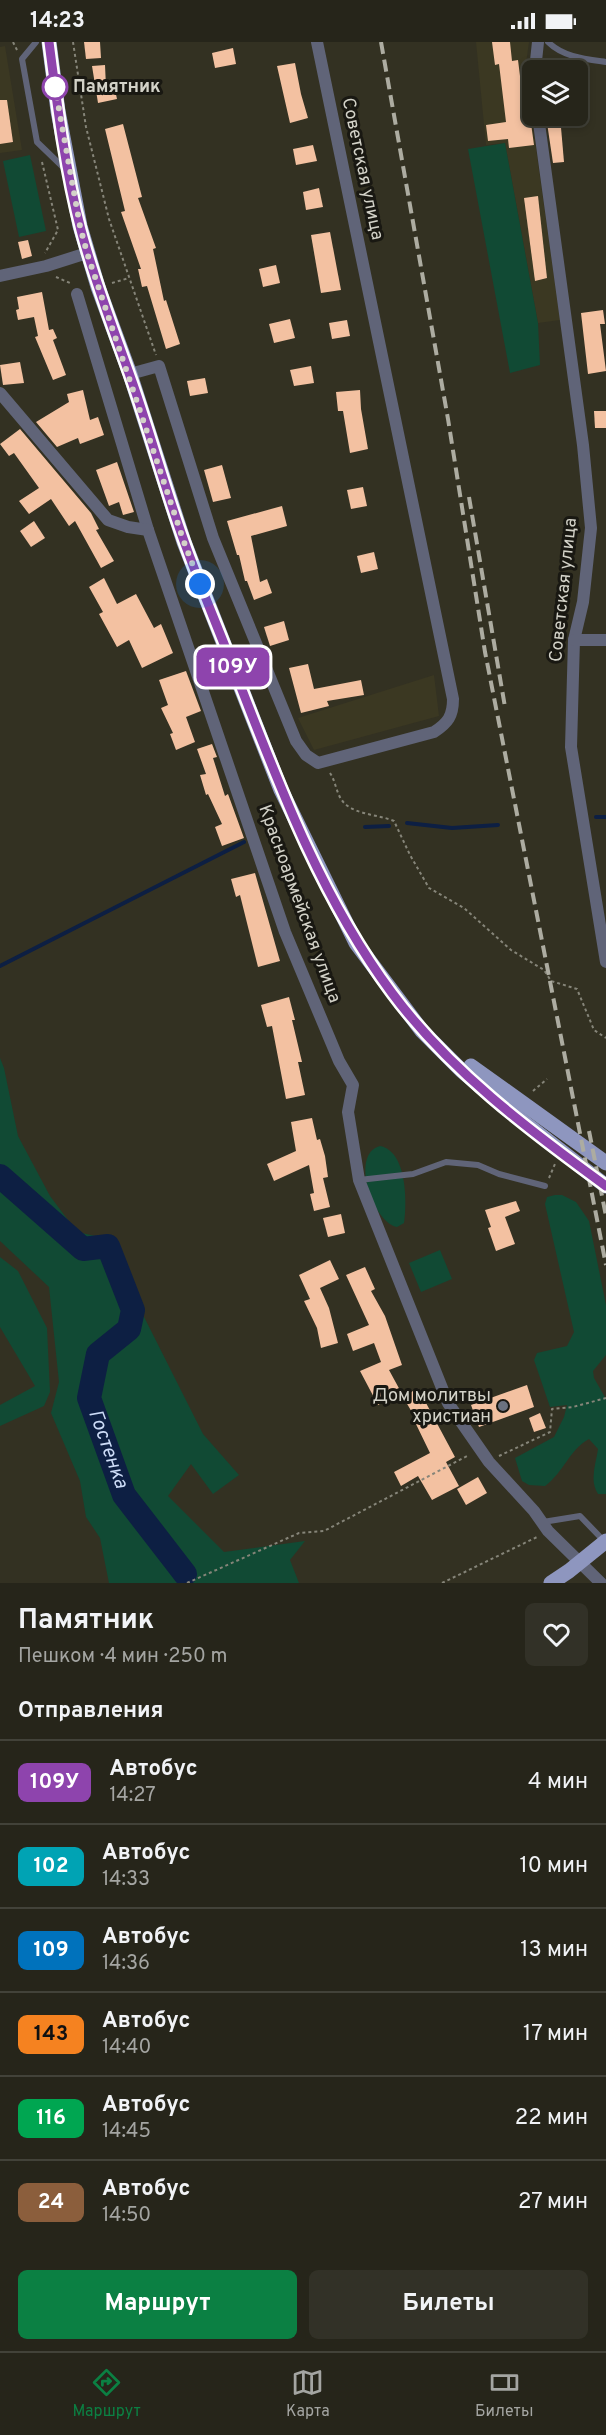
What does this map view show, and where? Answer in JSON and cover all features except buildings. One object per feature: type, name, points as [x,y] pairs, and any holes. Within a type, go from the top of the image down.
[{"type":"main road","name":"Красноармейская улица","points":[[49,42],[70,174],[87,253],[130,374],[184,542],[280,790],[356,942],[422,1030],[461,1070],[558,1158],[606,1186]]},
{"type":"main road","name":"Красноармейская улица","points":[[325,881],[385,971],[438,1033],[474,1069],[606,1163]]},
{"type":"main road","points":[[551,1583],[606,1542]]},
{"type":"street","name":"Советская улица","points":[[317,42],[451,688],[453,712],[446,725],[434,732],[318,763]]},
{"type":"street","points":[[536,60],[538,42]]},
{"type":"street","name":"Советская улица","points":[[539,126],[581,434],[591,528],[583,602],[574,640],[571,747],[606,962]]},
{"type":"street","points":[[0,276],[46,266],[87,253]]},
{"type":"street","name":"Красноармейская улица","points":[[76,294],[148,530],[285,932],[339,1061],[353,1085],[348,1112],[359,1180],[448,1403],[489,1462],[546,1527],[601,1583]]},
{"type":"street","points":[[130,374],[159,366],[213,538],[296,741],[306,755],[318,763]]},
{"type":"street","points":[[0,393],[108,520],[128,527],[148,530]]},
{"type":"street","points":[[574,640],[606,640]]},
{"type":"lane","points":[[36,42],[22,59],[38,142],[70,174]]},
{"type":"lane","points":[[548,42],[558,52],[606,62]]},
{"type":"lane","points":[[359,1180],[413,1174],[446,1162],[478,1165],[499,1174],[545,1186]]},
{"type":"lane","points":[[546,1527],[580,1516],[606,1542]]},
{"type":"lane","points":[[601,1583],[606,1583]]},
{"type":"path","points":[[73,42],[86,127],[109,219],[159,366]]},
{"type":"path","points":[[38,142],[58,230],[43,256]]},
{"type":"path","points":[[98,287],[129,278]]},
{"type":"path","points":[[318,763],[331,774],[342,801],[355,810],[394,820],[429,888],[464,908],[511,950],[544,970],[551,981],[577,989],[594,1030],[606,1038]]},
{"type":"path","points":[[533,1091],[547,1079]]},
{"type":"path","points":[[545,1186],[558,1158]]},
{"type":"path","points":[[489,1462],[550,1432],[552,1409],[573,1407],[606,1398]]},
{"type":"path","points":[[187,1583],[299,1533],[324,1531],[480,1449]]},
{"type":"path","points":[[442,1583],[546,1527]]},
{"type":"shaded area","points":[[476,42],[529,42],[527,60],[522,60],[522,126],[533,126],[560,320],[538,323],[505,143],[486,145]]},
{"type":"shaded area","points":[[5,46],[22,150],[0,153],[0,47]]},
{"type":"shaded area","points":[[434,675],[439,716],[314,750],[298,718]]},
{"type":"green space","points":[[505,143],[538,323],[540,365],[510,373],[468,149]]},
{"type":"green space","points":[[30,155],[46,231],[19,237],[3,161]]},
{"type":"green space","points":[[0,1058],[18,1136],[50,1196],[77,1232],[114,1240],[132,1293],[203,1434],[239,1475],[213,1494],[191,1464],[168,1496],[224,1552],[305,1541],[290,1560],[299,1583],[109,1583],[100,1538],[86,1517],[80,1481],[51,1413],[59,1382],[49,1287],[0,1241]]},
{"type":"green space","points":[[380,1146],[389,1150],[396,1157],[403,1178],[404,1223],[397,1227],[388,1223],[380,1214],[373,1202],[365,1174],[366,1161],[371,1152]]},
{"type":"green space","points":[[562,1195],[576,1202],[589,1221],[606,1305],[606,1355],[593,1371],[594,1378],[606,1399],[606,1494],[598,1494],[595,1489],[594,1472],[598,1449],[589,1439],[576,1449],[545,1486],[529,1485],[522,1481],[515,1458],[554,1437],[567,1405],[550,1407],[534,1360],[537,1353],[567,1346],[574,1332],[545,1204],[547,1197]]},
{"type":"green space","points":[[440,1250],[452,1279],[421,1292],[409,1263]]},
{"type":"green space","points":[[0,1257],[18,1271],[47,1328],[50,1392],[44,1406],[0,1426],[0,1405],[35,1386],[0,1327]]},
{"type":"waterway","points":[[596,817],[606,817]]},
{"type":"waterway","points":[[407,823],[452,828],[498,825]]},
{"type":"waterway","points":[[365,827],[389,826]]},
{"type":"waterway","points":[[0,966],[244,842]]},
{"type":"waterway","name":"Гостенка","points":[[0,1176],[83,1249],[108,1246],[133,1310],[129,1329],[98,1354],[89,1398],[124,1495],[185,1574]]},
{"type":"railway","points":[[381,42],[448,419],[485,652],[606,1265]]},
{"type":"railway","points":[[469,497],[505,707]]},
{"type":"railway","points":[[589,1131],[606,1216]]},
{"type":"bus line","name":"109У","points":[[49,42],[58,111],[80,226],[98,287],[130,374],[184,542],[280,790],[356,942],[393,995],[422,1030],[461,1070],[561,1153],[606,1186]]},
{"type":"place","name":"Памятник","points":[[55,87]]},
{"type":"place","name":"Дом молитвы христиан","points":[[503,1406]]},
{"type":"route","points":[[55,87],[87,253],[200,584]]}]
